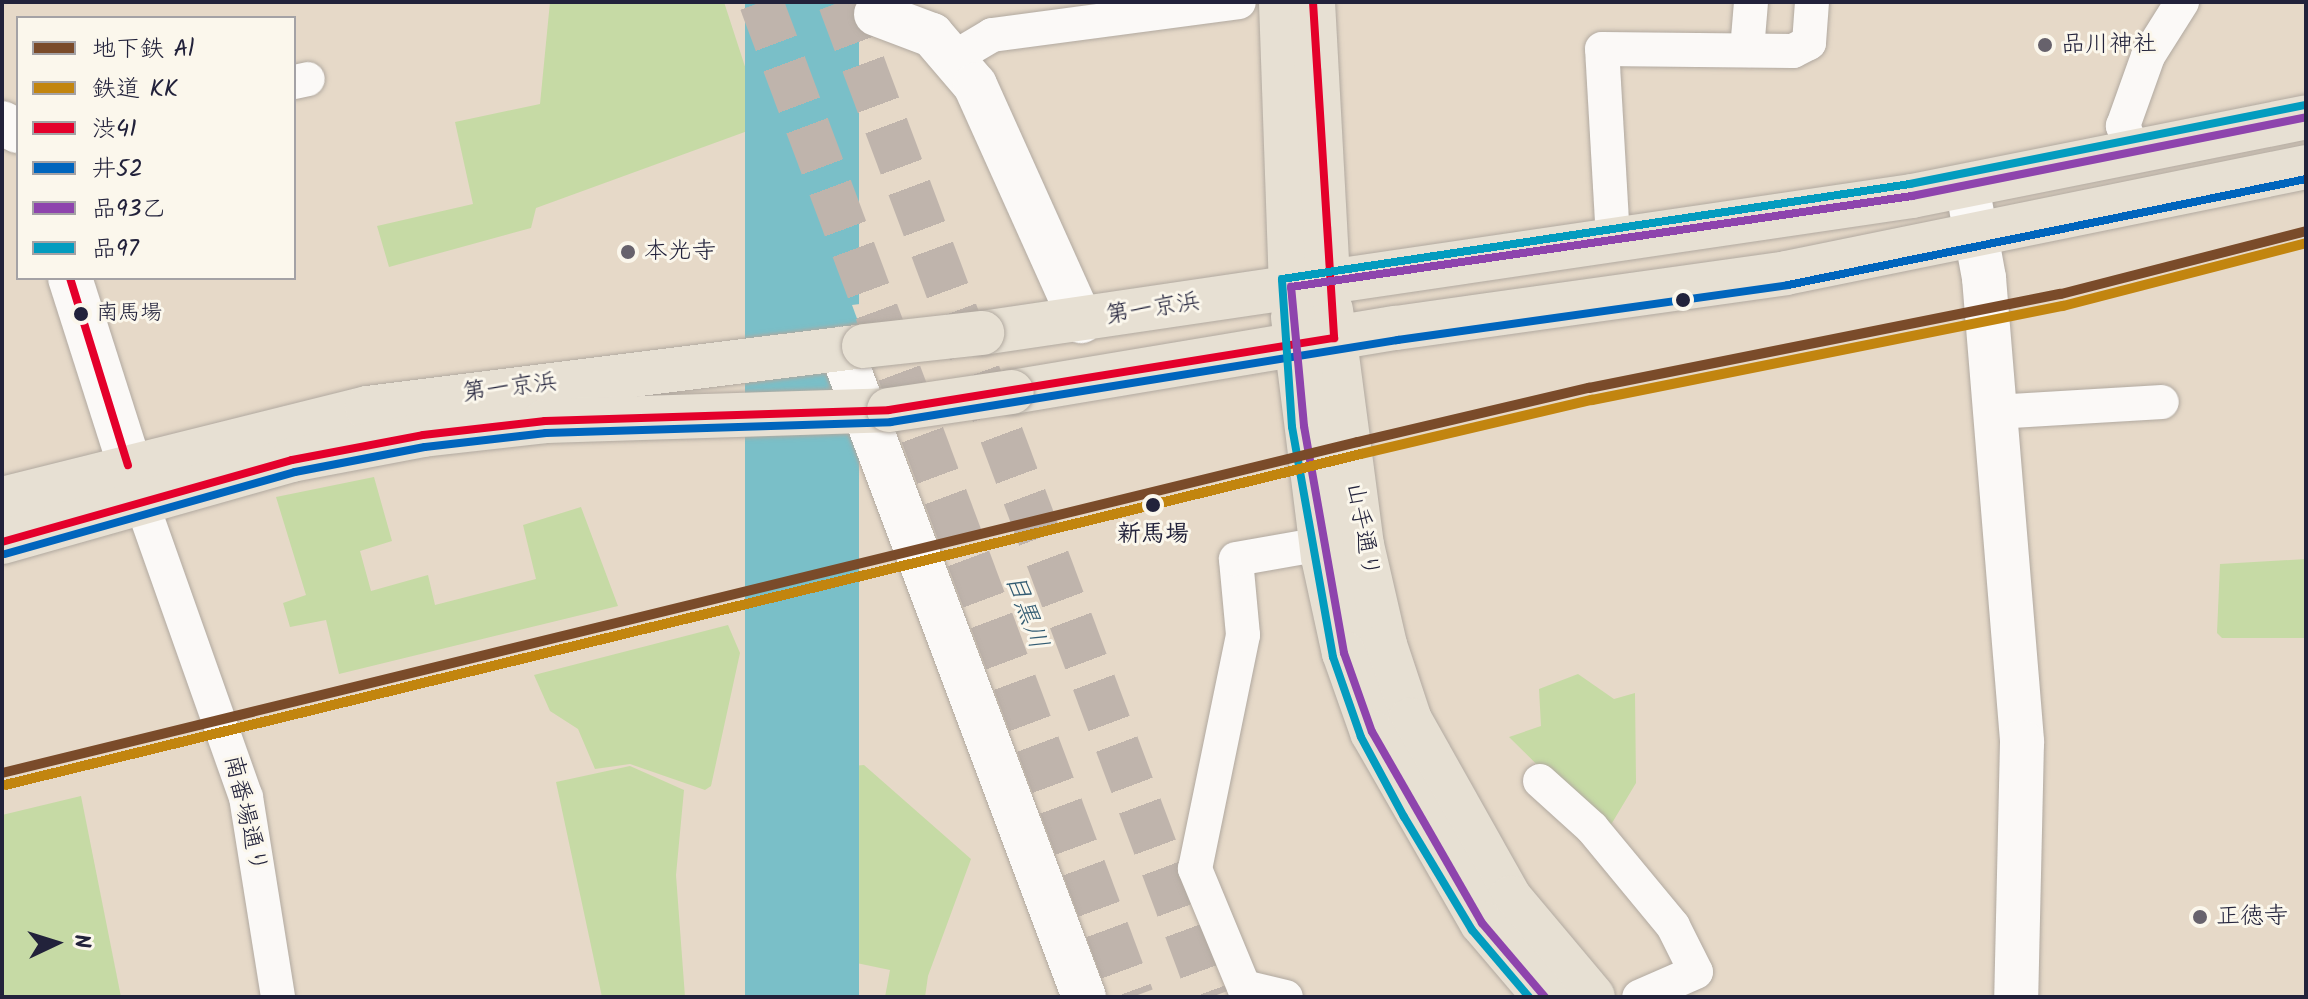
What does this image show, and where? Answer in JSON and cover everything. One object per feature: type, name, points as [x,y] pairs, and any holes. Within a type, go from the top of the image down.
[{"type":"main road","name":"山手通り","points":[[1281,2],[1315,341],[1322,544],[1344,653],[1372,732],[1482,923],[1545,997]]},
{"type":"main road","name":"山手通り","points":[[1310,283],[1313,2]]},
{"type":"main road","name":"第一京浜","points":[[2,542],[135,483],[284,424],[405,401],[1081,321],[1310,283],[1967,186],[2306,117]]},
{"type":"main road","name":"第一京浜","points":[[2,499],[292,460],[465,429],[612,417],[876,411],[1012,392],[1315,341],[1786,273],[2306,167]]},
{"type":"main road","name":"山手通り","points":[[1315,341],[1385,645],[1410,720],[1510,898],[1593,997]]},
{"type":"street","points":[[955,57],[992,35],[1239,2]]},
{"type":"street","points":[[1747,50],[1751,2]]},
{"type":"street","points":[[1613,239],[1602,49],[1793,51],[1809,43],[1812,2]]},
{"type":"street","points":[[2135,152],[2123,126],[2148,56],[2182,2]]},
{"type":"street","points":[[874,8],[932,35],[955,57],[995,123],[1081,321]]},
{"type":"street","points":[[1967,186],[1977,236],[1995,412],[2022,742],[2016,997]]},
{"type":"street","points":[[71,280],[135,483]]},
{"type":"street","points":[[852,348],[1084,997]]},
{"type":"street","points":[[1995,412],[2162,402]]},
{"type":"street","name":"南番場通り","points":[[135,483],[246,797],[278,997]]},
{"type":"street","points":[[1286,997],[1246,992],[1195,869],[1243,635],[1236,559],[1322,544]]},
{"type":"street","points":[[1540,781],[1603,841],[1673,926],[1696,972],[1639,997]]},
{"type":"green space","points":[[550,2],[724,2],[764,125],[536,208],[531,228],[389,267],[377,226],[473,204],[455,122],[540,104]]},
{"type":"green space","points":[[374,477],[392,541],[360,551],[371,591],[428,575],[435,605],[536,579],[523,525],[581,507],[618,606],[339,674],[326,620],[290,627],[283,603],[306,595],[276,497]]},
{"type":"green space","points":[[2306,559],[2306,638],[2222,638],[2217,633],[2220,564]]},
{"type":"green space","points":[[728,625],[740,653],[711,786],[705,790],[630,764],[595,769],[578,729],[550,711],[534,675]]},
{"type":"green space","points":[[1578,674],[1614,699],[1635,693],[1636,783],[1606,833],[1509,737],[1541,726],[1539,689]]},
{"type":"green space","points":[[864,765],[971,859],[928,976],[925,997],[885,997],[890,970],[842,960],[850,905],[805,896],[830,768]]},
{"type":"green space","points":[[630,766],[684,790],[676,875],[685,997],[602,997],[556,782]]},
{"type":"green space","points":[[81,796],[121,997],[2,997],[2,815]]},
{"type":"water","points":[[745,2],[859,2],[859,997],[745,997]]},
{"type":"pier","points":[[970,290],[1025,436],[906,451],[852,305]]},
{"type":"tunnel","points":[[761,2],[1132,997]]},
{"type":"tunnel","points":[[840,2],[1211,997]]},
{"type":"metro line","name":"Al","points":[[2,773],[1358,442],[1589,388],[2061,294],[2306,231]]},
{"type":"rail line","name":"KK","points":[[5,785],[1361,454],[1592,400],[2063,306],[2306,243]]},
{"type":"transit line","name":"渋41","points":[[1313,2],[1334,338]]},
{"type":"transit line","name":"品97","points":[[1529,997],[1472,930],[1404,817],[1361,737],[1333,657],[1292,427],[1282,279],[1910,184],[2304,105]]},
{"type":"transit line","name":"品93乙","points":[[1545,997],[1482,923],[1372,732],[1344,653],[1304,426],[1291,287],[1912,196],[2306,117]]},
{"type":"transit line","name":"井52","points":[[5,554],[295,472],[425,447],[546,433],[891,422],[1398,340],[1788,285],[2306,179]]},
{"type":"transit line","name":"渋41","points":[[71,280],[128,465]]},
{"type":"transit line","name":"渋41","points":[[2,542],[292,460],[423,435],[545,421],[889,410],[1334,338]]},
{"type":"place","name":"品川神社","points":[[2045,45]]},
{"type":"place","name":"本光寺","points":[[628,252]]},
{"type":"place","name":"南馬場","points":[[81,314]]},
{"type":"place","name":"新馬場","points":[[1153,505]]},
{"type":"place","name":"正徳寺","points":[[2200,917]]},
{"type":"water label","name":"目黒川","points":[[1025,612]]}]
